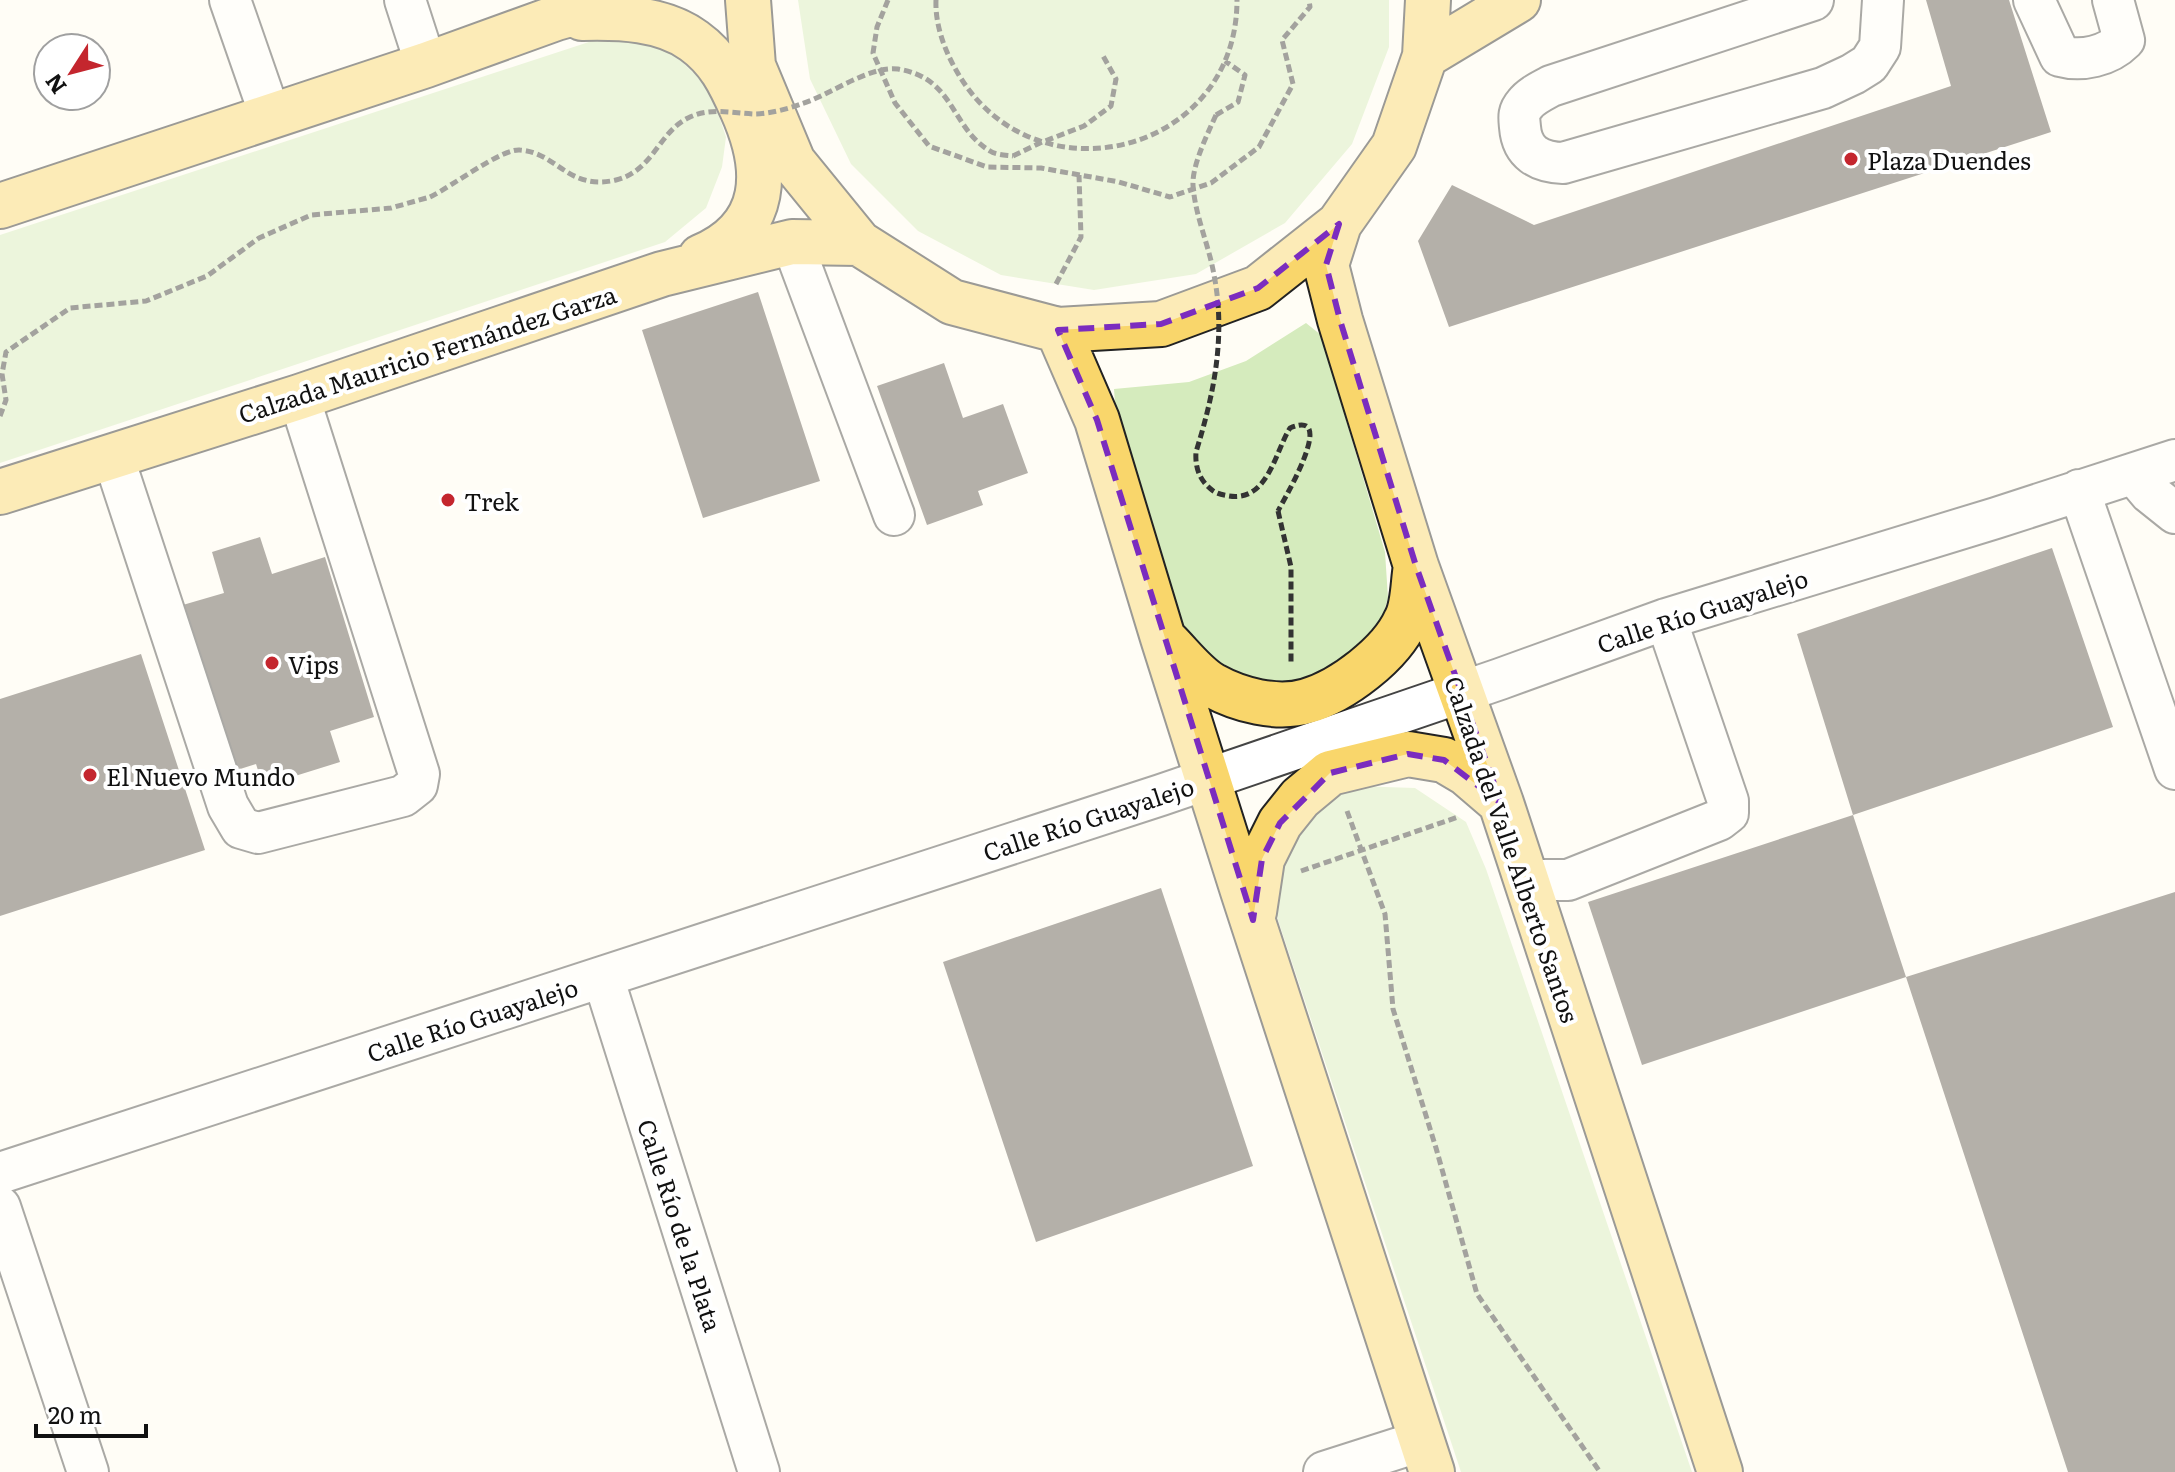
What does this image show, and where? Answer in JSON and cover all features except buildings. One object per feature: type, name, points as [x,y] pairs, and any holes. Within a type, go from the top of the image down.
[{"type":"main road","points":[[0,206],[426,65],[556,18],[619,0]]},
{"type":"main road","points":[[748,0],[753,66],[793,162],[859,243],[952,302],[1058,330],[1161,324],[1258,288],[1339,224],[1394,146],[1425,56],[1428,0]]},
{"type":"main road","points":[[1425,56],[1518,0]]},
{"type":"main road","points":[[556,18],[611,17],[643,21],[674,29],[693,40],[726,73],[755,137],[760,187],[752,211],[735,238],[718,250],[662,274]]},
{"type":"main road","name":"Calzada del Valle Alberto Santos","points":[[1339,224],[1326,265],[1416,566],[1460,693],[1486,808],[1526,880],[1720,1472]]},
{"type":"main road","name":"Calzada Mauricio Fernández Garza","points":[[0,492],[299,397],[662,274],[792,242],[859,243]]},
{"type":"main road","points":[[1058,330],[1097,420],[1163,638],[1427,1456]]},
{"type":"main road","points":[[1163,638],[1209,683],[1235,696],[1267,703],[1306,701],[1347,682],[1391,643],[1407,619],[1416,566]]},
{"type":"main road","points":[[1253,920],[1262,859],[1280,823],[1300,798],[1330,773],[1408,754],[1444,760],[1466,773],[1486,808]]},
{"type":"street","points":[[230,0],[270,115]]},
{"type":"street","points":[[405,0],[426,65]]},
{"type":"street","points":[[1813,0],[1551,86],[1527,100],[1519,112],[1521,140],[1533,157],[1550,163],[1563,163],[1823,88],[1869,64],[1880,47],[1881,1]]},
{"type":"street","points":[[2034,0],[2060,56],[2078,61],[2115,49],[2124,40],[2113,0]]},
{"type":"street","points":[[792,242],[894,515]]},
{"type":"street","points":[[113,456],[228,806],[236,822],[244,830],[258,833],[403,796],[417,785],[419,774],[299,397]]},
{"type":"street","name":"Calle Río Guayalejo","points":[[0,1173],[1208,779],[1666,619],[2175,460]]},
{"type":"street","points":[[2134,474],[2150,493],[2175,513]]},
{"type":"street","points":[[2079,490],[2175,769]]},
{"type":"street","points":[[1526,880],[1568,880],[1719,820],[1728,813],[1728,801],[1666,619]]},
{"type":"street","name":"Calle Río de la Plata","points":[[603,977],[759,1472]]},
{"type":"street","points":[[0,1207],[88,1472]]},
{"type":"street","points":[[1324,1472],[1427,1456]]},
{"type":"path","points":[[888,0],[877,27],[873,53],[895,103],[929,146],[987,167],[1041,168],[1170,197],[1211,183],[1259,147],[1293,84],[1282,40],[1310,7],[1309,0]]},
{"type":"path","points":[[936,0],[945,50],[967,90],[1000,122],[1040,143],[1084,150],[1128,145],[1168,127],[1201,99],[1225,61],[1237,20],[1237,0]]},
{"type":"path","points":[[0,416],[6,400],[2,374],[6,352],[70,308],[146,301],[207,276],[259,238],[311,215],[391,208],[430,197],[454,185],[498,154],[520,149],[540,156],[574,178],[596,183],[619,179],[638,170],[684,120],[698,113],[720,110],[757,114],[800,105],[866,75],[894,68],[922,75],[945,95],[970,134],[991,153],[1013,156],[1084,126],[1111,106],[1116,79],[1102,54]]},
{"type":"path","points":[[1225,61],[1245,75],[1238,102],[1216,115],[1192,183],[1215,276],[1219,332],[1216,377],[1196,452],[1196,463],[1204,482],[1217,493],[1237,497],[1259,487],[1267,477],[1290,428],[1298,425],[1310,433],[1301,469],[1278,511],[1291,567],[1291,666],[1306,701]]},
{"type":"path","points":[[1056,284],[1081,237],[1079,175]]},
{"type":"path","points":[[1330,773],[1385,914],[1393,1009],[1477,1294],[1600,1472]]},
{"type":"path","points":[[1293,874],[1486,808]]},
{"type":"highlighted area","points":[[1339,224],[1326,265],[1340,320],[1416,566],[1501,803],[1444,760],[1408,754],[1330,773],[1280,823],[1262,859],[1253,920],[1097,420],[1058,330],[1161,324],[1258,288]]},
{"type":"green space","points":[[798,0],[1389,0],[1389,47],[1352,144],[1285,223],[1196,274],[1094,290],[1001,275],[918,231],[851,164],[810,79]]},
{"type":"green space","points":[[635,39],[673,53],[710,89],[726,137],[722,167],[706,208],[665,242],[0,463],[0,235],[592,41]]},
{"type":"green space","points":[[1306,323],[1321,335],[1385,552],[1388,598],[1375,642],[1331,685],[1243,694],[1184,639],[1115,403],[1114,389],[1189,382],[1246,361]]},
{"type":"green space","points":[[1354,786],[1415,788],[1466,822],[1486,869],[1692,1472],[1461,1472],[1273,905],[1278,858],[1305,811]]},
{"type":"place","name":"Plaza Duendes","points":[[1851,159]]},
{"type":"place","name":"Trek","points":[[448,500]]},
{"type":"place","name":"Vips","points":[[272,663]]},
{"type":"place","name":"El Nuevo Mundo","points":[[90,775]]}]
